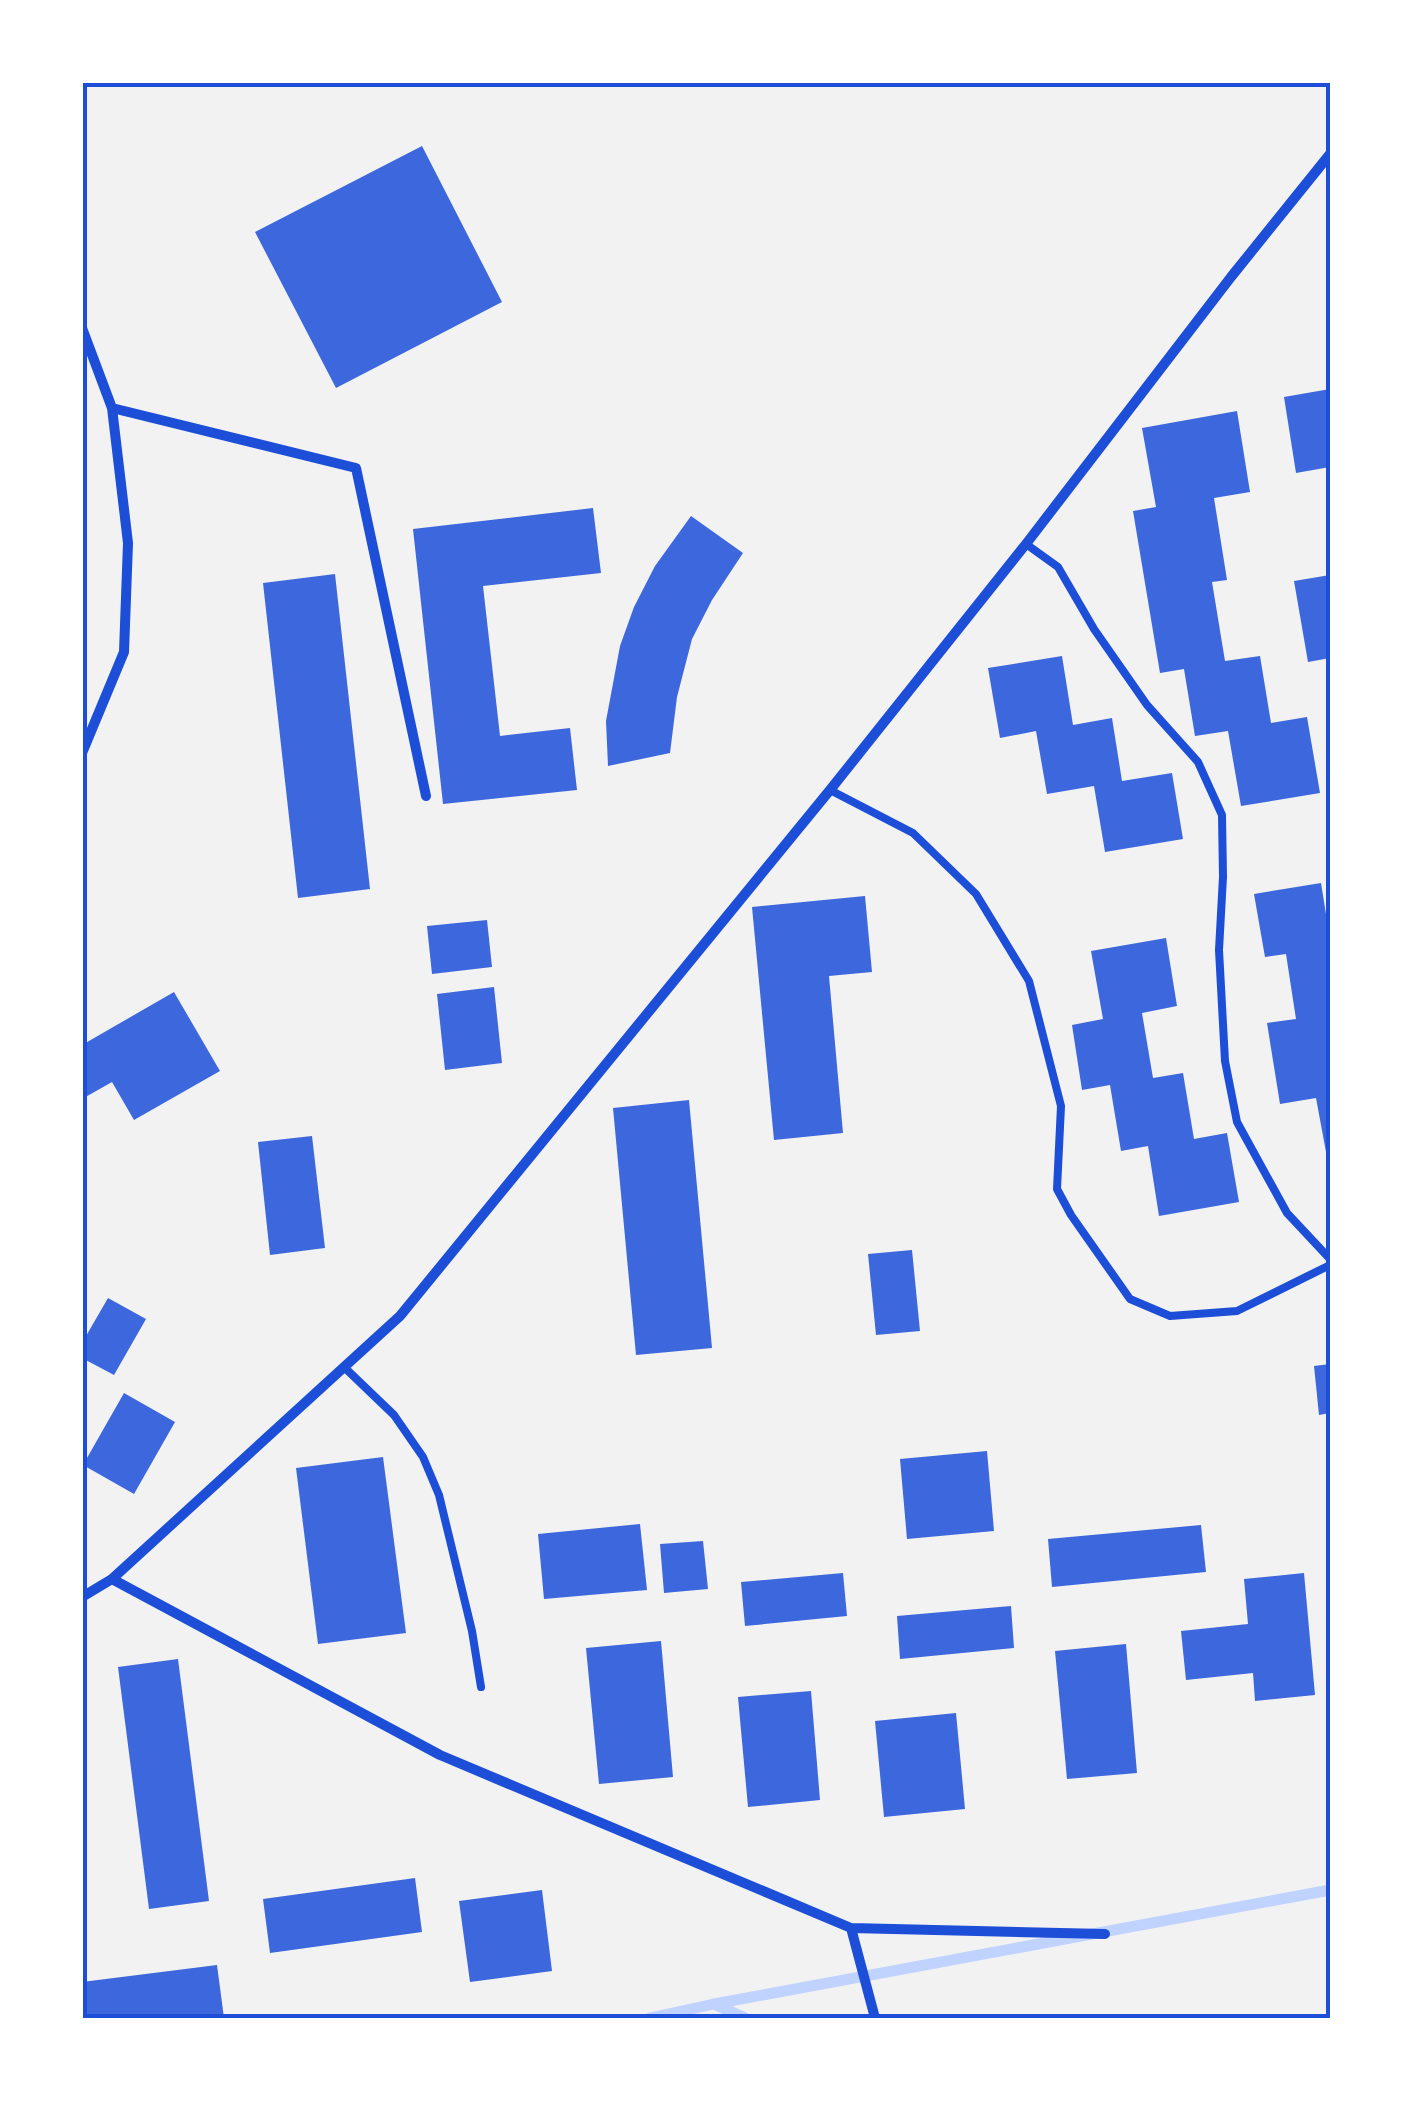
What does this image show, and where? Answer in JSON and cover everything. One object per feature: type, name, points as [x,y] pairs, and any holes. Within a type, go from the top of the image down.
[{"type":"street","points":[[82,1597],[112,1579],[400,1316],[830,790],[1330,154]]},
{"type":"street","points":[[82,328],[112,408],[128,543],[124,652],[82,753]]},
{"type":"street","points":[[112,408],[356,468],[426,796]]},
{"type":"street","points":[[112,1579],[440,1754],[851,1928],[1105,1934]]},
{"type":"street","points":[[851,1928],[875,2018]]},
{"type":"lane","points":[[830,790],[912,834],[976,894],[1029,981],[1061,1106],[1057,1189],[1130,1298],[1170,1316],[1237,1311],[1330,1262],[1287,1213],[1237,1122],[1226,1061],[1219,950],[1222,815],[1198,762],[1147,705],[1094,629],[1058,567],[1026,544]]},
{"type":"lane","points":[[344,1368],[394,1415],[423,1457],[439,1495],[472,1631],[481,1687]]},
{"type":"building","points":[[422,146],[502,302],[336,388],[255,232]]},
{"type":"building","points":[[1330,389],[1330,467],[1296,473],[1284,397]]},
{"type":"building","points":[[1237,411],[1250,492],[1214,498],[1227,580],[1212,582],[1225,661],[1260,656],[1271,723],[1307,717],[1320,793],[1241,806],[1228,731],[1195,736],[1184,669],[1160,673],[1133,511],[1156,507],[1142,428]]},
{"type":"building","points":[[593,508],[601,573],[483,586],[500,736],[570,728],[577,790],[443,804],[413,529]]},
{"type":"building","points":[[691,516],[743,553],[692,639],[677,697],[670,753],[608,766],[606,721],[620,646],[655,566]]},
{"type":"building","points":[[335,574],[370,889],[298,898],[263,583]]},
{"type":"building","points":[[1330,575],[1330,658],[1308,662],[1294,581]]},
{"type":"building","points":[[1062,656],[1073,725],[1112,718],[1122,781],[1172,773],[1183,839],[1105,852],[1094,786],[1047,794],[1036,731],[1000,738],[988,668]]},
{"type":"building","points":[[1321,883],[1330,939],[1330,1152],[1326,1152],[1316,1098],[1280,1104],[1267,1023],[1296,1019],[1286,954],[1265,957],[1254,894]]},
{"type":"building","points":[[865,896],[872,972],[829,976],[843,1133],[774,1140],[752,907]]},
{"type":"building","points":[[487,920],[492,967],[432,974],[427,926]]},
{"type":"building","points":[[1166,938],[1177,1006],[1142,1013],[1153,1078],[1183,1073],[1194,1139],[1227,1133],[1239,1202],[1159,1216],[1148,1146],[1121,1151],[1110,1085],[1082,1090],[1072,1025],[1103,1019],[1091,951]]},
{"type":"building","points":[[494,987],[502,1063],[445,1070],[437,994]]},
{"type":"building","points":[[174,992],[220,1071],[134,1120],[112,1082],[82,1099],[82,1045]]},
{"type":"building","points":[[689,1100],[712,1348],[636,1355],[613,1108]]},
{"type":"building","points":[[312,1136],[325,1248],[270,1255],[258,1142]]},
{"type":"building","points":[[912,1250],[920,1331],[876,1335],[868,1254]]},
{"type":"building","points":[[108,1298],[146,1319],[114,1375],[82,1358],[82,1343]]},
{"type":"building","points":[[1330,1364],[1330,1413],[1319,1415],[1314,1366]]},
{"type":"building","points":[[124,1393],[175,1422],[134,1494],[83,1465]]},
{"type":"building","points":[[987,1451],[994,1531],[907,1539],[900,1459]]},
{"type":"building","points":[[383,1457],[406,1633],[318,1644],[296,1468]]},
{"type":"building","points":[[640,1524],[647,1590],[544,1599],[538,1534]]},
{"type":"building","points":[[1201,1525],[1206,1572],[1052,1587],[1048,1539]]},
{"type":"building","points":[[703,1541],[708,1589],[664,1593],[660,1544]]},
{"type":"building","points":[[843,1573],[847,1616],[745,1626],[741,1582]]},
{"type":"building","points":[[1304,1573],[1315,1695],[1255,1701],[1253,1673],[1186,1680],[1181,1631],[1248,1624],[1244,1579]]},
{"type":"building","points":[[1011,1606],[1014,1648],[900,1659],[897,1616]]},
{"type":"building","points":[[661,1641],[673,1777],[599,1784],[586,1648]]},
{"type":"building","points":[[1126,1644],[1137,1773],[1067,1779],[1055,1651]]},
{"type":"building","points":[[178,1659],[209,1901],[149,1909],[118,1667]]},
{"type":"building","points":[[811,1691],[820,1800],[748,1807],[738,1697]]},
{"type":"building","points":[[956,1713],[965,1809],[884,1817],[875,1721]]},
{"type":"building","points":[[415,1878],[422,1932],[270,1953],[263,1899]]},
{"type":"building","points":[[542,1890],[552,1971],[470,1982],[459,1901]]},
{"type":"building","points":[[217,1965],[224,2018],[82,2018],[82,1982]]},
{"type":"waterway","points":[[650,2018],[1330,1890]]},
{"type":"waterway","points":[[714,2004],[745,2018]]}]
